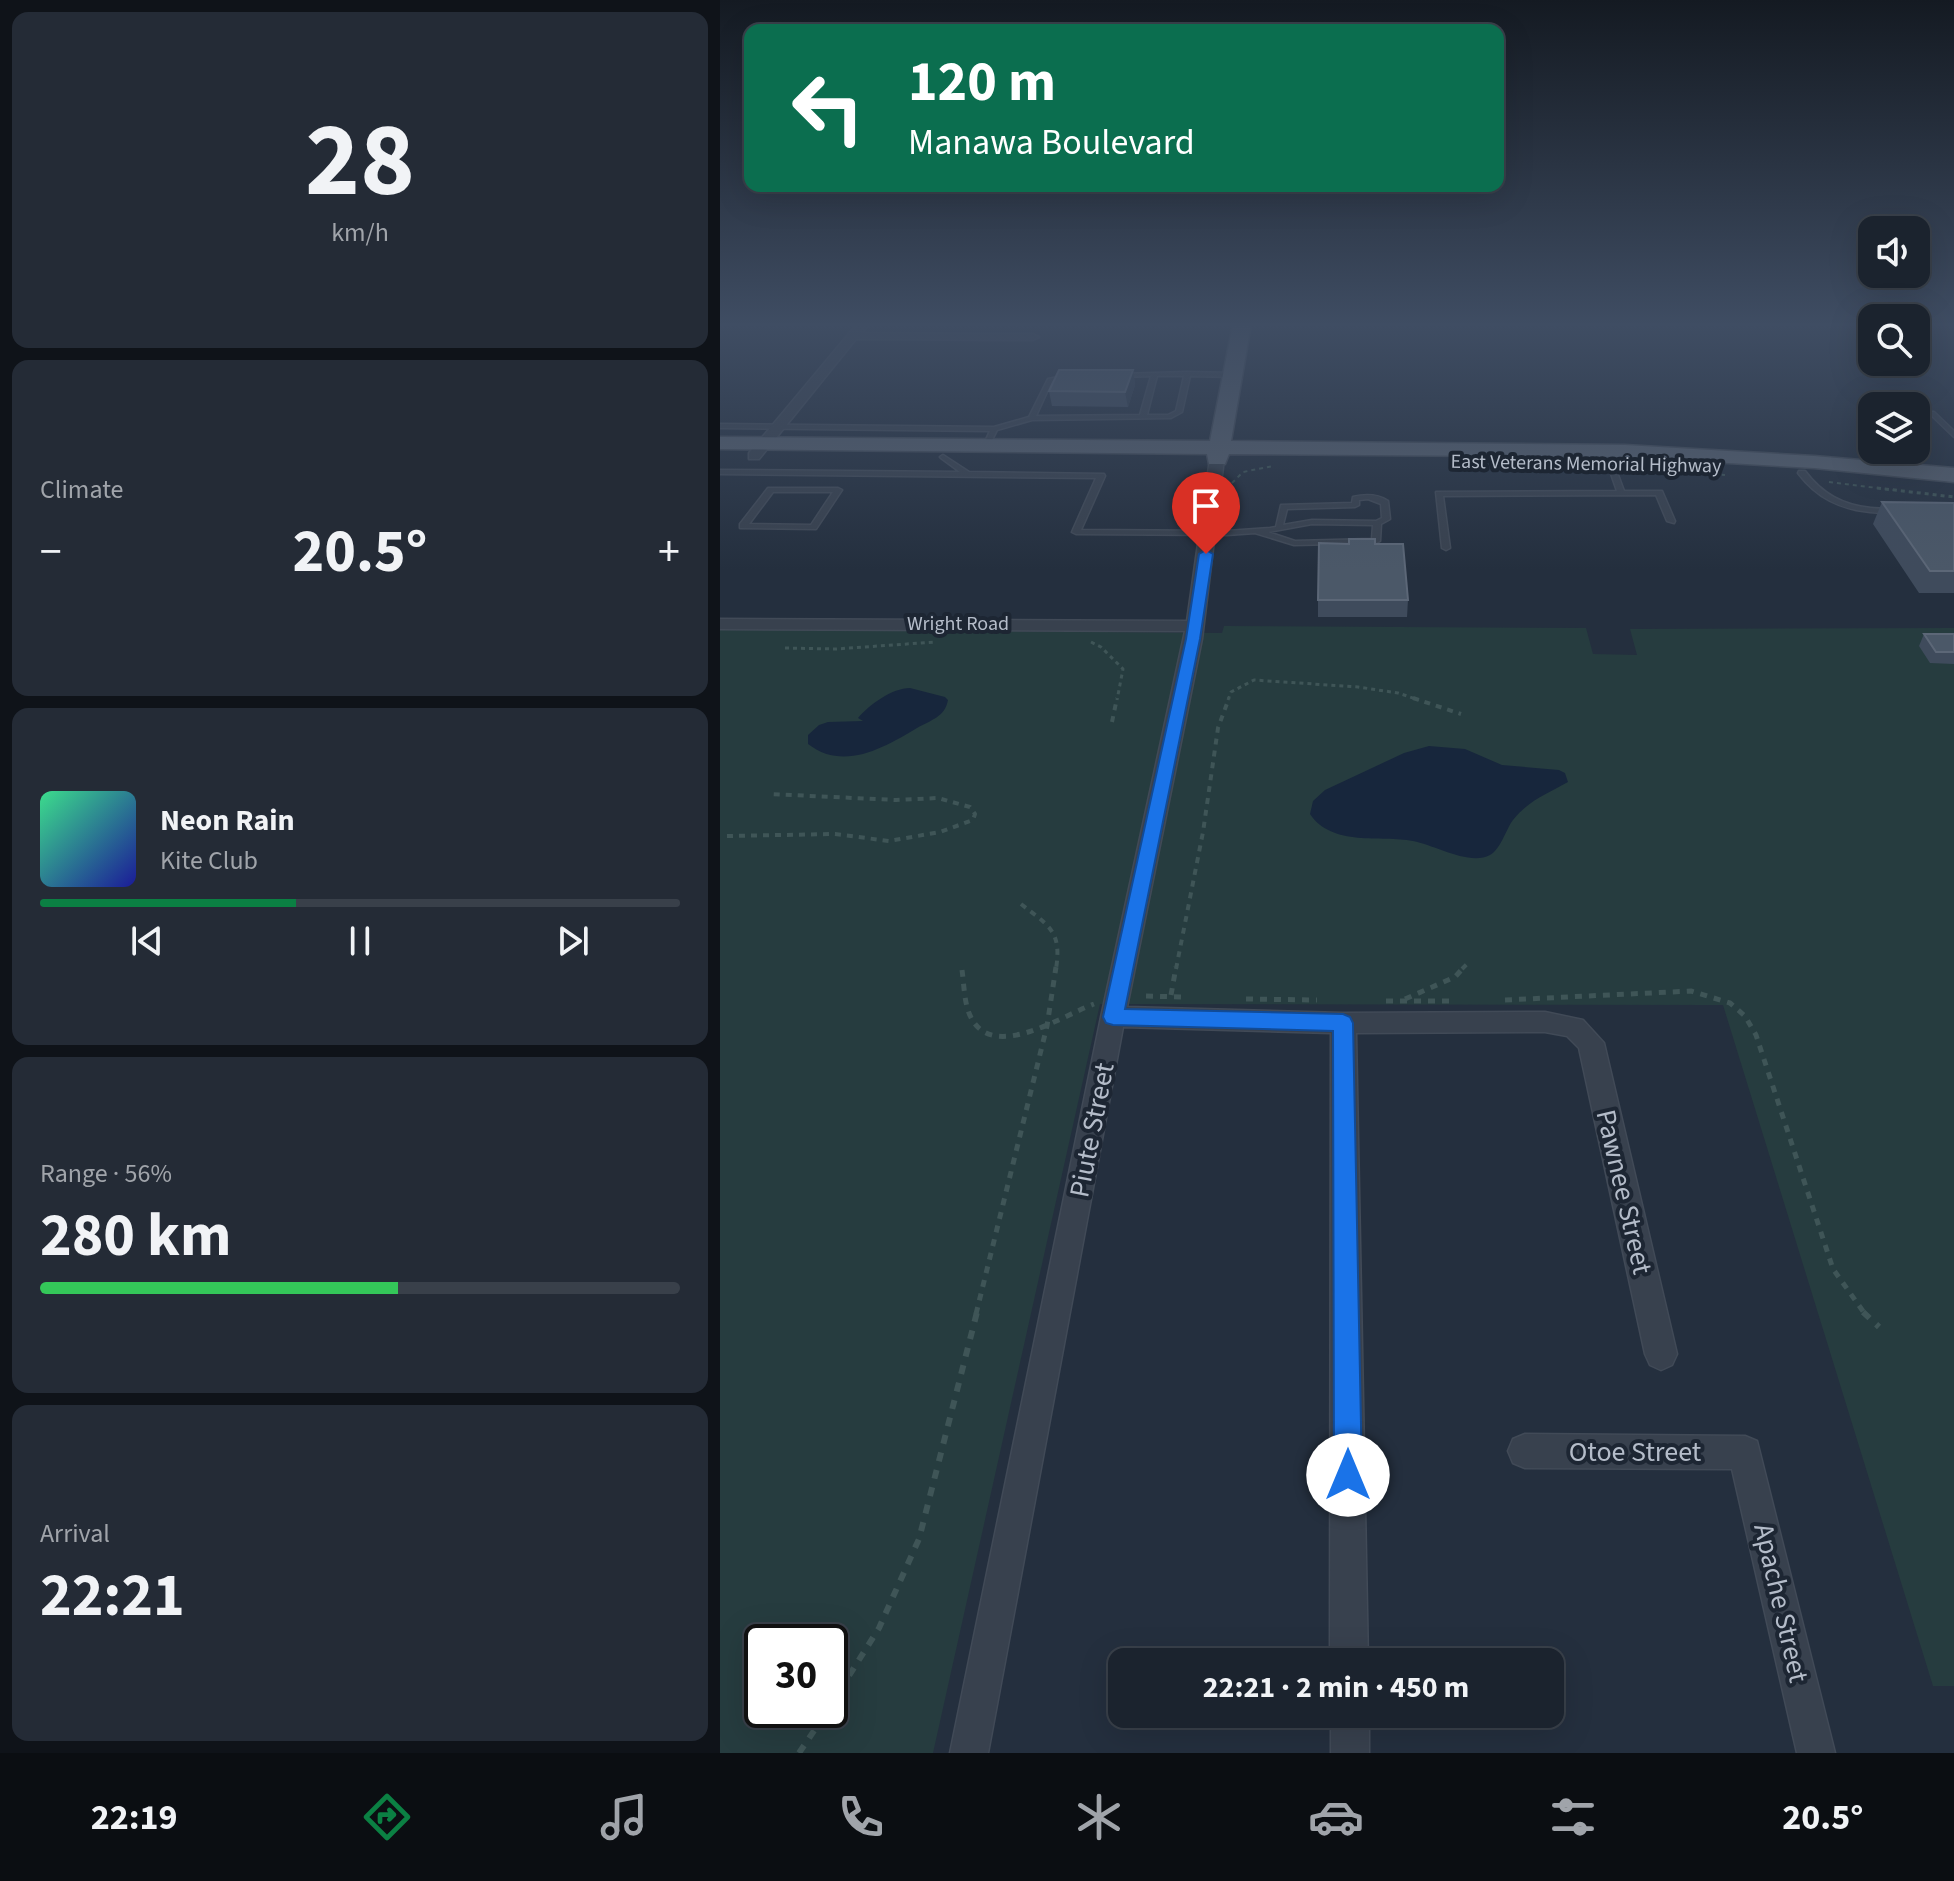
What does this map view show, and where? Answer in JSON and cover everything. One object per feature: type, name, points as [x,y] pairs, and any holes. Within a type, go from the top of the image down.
[{"type":"main road","points":[[1218,452],[1227,406]]},
{"type":"main road","points":[[720,456],[759,449],[990,436],[1218,452]]},
{"type":"main road","points":[[720,443],[759,449],[943,457],[1218,452]]},
{"type":"main road","name":"East Veterans Memorial Highway","points":[[1218,452],[1814,462],[1954,475]]},
{"type":"main road","name":"East Veterans Memorial Highway","points":[[1608,457],[1954,487]]},
{"type":"street","points":[[759,449],[795,406]]},
{"type":"street","name":"Piute Street","points":[[969,1753],[1113,1017],[1195,626],[1218,452]]},
{"type":"street","name":"Wright Road","points":[[720,624],[1195,626]]},
{"type":"street","points":[[1113,1017],[1343,1023],[1349,1648]]},
{"type":"street","name":"Pawnee Street","points":[[1343,1023],[1545,1022],[1567,1025],[1583,1033],[1591,1043],[1661,1354]]},
{"type":"street","name":"Otoe Street","points":[[1525,1451],[1745,1453]]},
{"type":"street","name":"Apache Street","points":[[1745,1453],[1816,1753]]},
{"type":"street","points":[[1350,1728],[1350,1753]]},
{"type":"lane","points":[[1032,418],[1038,406]]},
{"type":"lane","points":[[1143,417],[1146,406]]},
{"type":"lane","points":[[990,436],[1032,418],[1169,417],[1179,412],[1180,406]]},
{"type":"lane","points":[[1932,413],[1954,435]]},
{"type":"lane","points":[[720,426],[759,449],[817,473],[1101,476],[1076,532],[1208,533],[1256,531],[1279,528],[1312,522],[1377,523],[1386,519],[1385,503],[1379,498],[1363,497],[1356,499],[1355,505],[1284,507],[1279,528]]},
{"type":"lane","points":[[720,472],[759,449]]},
{"type":"lane","points":[[943,457],[968,475]]},
{"type":"lane","points":[[1608,457],[1621,493]]},
{"type":"lane","points":[[805,490],[817,473]]},
{"type":"lane","points":[[1802,473],[1816,492],[1834,501],[1862,511],[1902,511]]},
{"type":"lane","points":[[771,490],[805,490],[838,490],[813,527],[743,526],[771,490]]},
{"type":"lane","points":[[1446,548],[1439,494],[1659,493],[1671,521]]},
{"type":"lane","points":[[1256,531],[1294,543],[1376,541],[1377,523]]},
{"type":"path","points":[[1088,641],[1101,647],[1123,669],[1112,722]]},
{"type":"path","points":[[785,648],[836,649],[939,642]]},
{"type":"path","points":[[1171,995],[1203,832],[1218,728],[1231,692],[1254,680],[1358,687],[1398,693],[1461,714]]},
{"type":"path","points":[[727,836],[835,834],[889,841],[960,826],[973,820],[975,814],[970,807],[938,798],[896,800],[770,794]]},
{"type":"path","points":[[848,1678],[879,1628],[919,1539],[1047,1026],[1059,960],[1058,938],[1053,930],[1021,904]]},
{"type":"path","points":[[1461,1001],[1403,1000],[1455,977],[1467,964]]},
{"type":"path","points":[[962,970],[969,1014],[981,1030],[1004,1037],[1047,1026]]},
{"type":"path","points":[[1504,1000],[1687,991],[1706,994],[1736,1007],[1751,1023],[1756,1035],[1833,1269],[1864,1313],[1879,1327]]},
{"type":"path","points":[[799,1753],[816,1728]]},
{"type":"green space","points":[[1224,626],[1586,628],[1593,654],[1637,655],[1630,629],[1954,628],[1954,1686],[1933,1686],[1723,1005],[1100,1004],[933,1753],[720,1753],[720,629],[1222,633]]},
{"type":"water","points":[[910,688],[945,697],[948,700],[944,710],[892,742],[864,754],[836,756],[808,744],[808,735],[819,725],[863,721],[858,718],[875,703],[896,691]]},
{"type":"water","points":[[1429,746],[1465,749],[1502,765],[1559,770],[1565,773],[1568,782],[1525,807],[1513,820],[1497,848],[1482,858],[1462,856],[1413,841],[1344,835],[1319,824],[1310,814],[1313,801],[1325,790],[1404,753]]},
{"type":"building","points":[[1882,502],[1954,503],[1954,571],[1930,571]]},
{"type":"building","points":[[1349,539],[1375,539],[1375,544],[1403,544],[1408,600],[1318,600],[1319,543],[1349,544]]},
{"type":"building","points":[[1924,634],[1954,634],[1954,652],[1936,652]]},
{"type":"route","points":[[1206,554],[1193,639],[1113,1017],[1343,1023],[1348,1475]]}]
